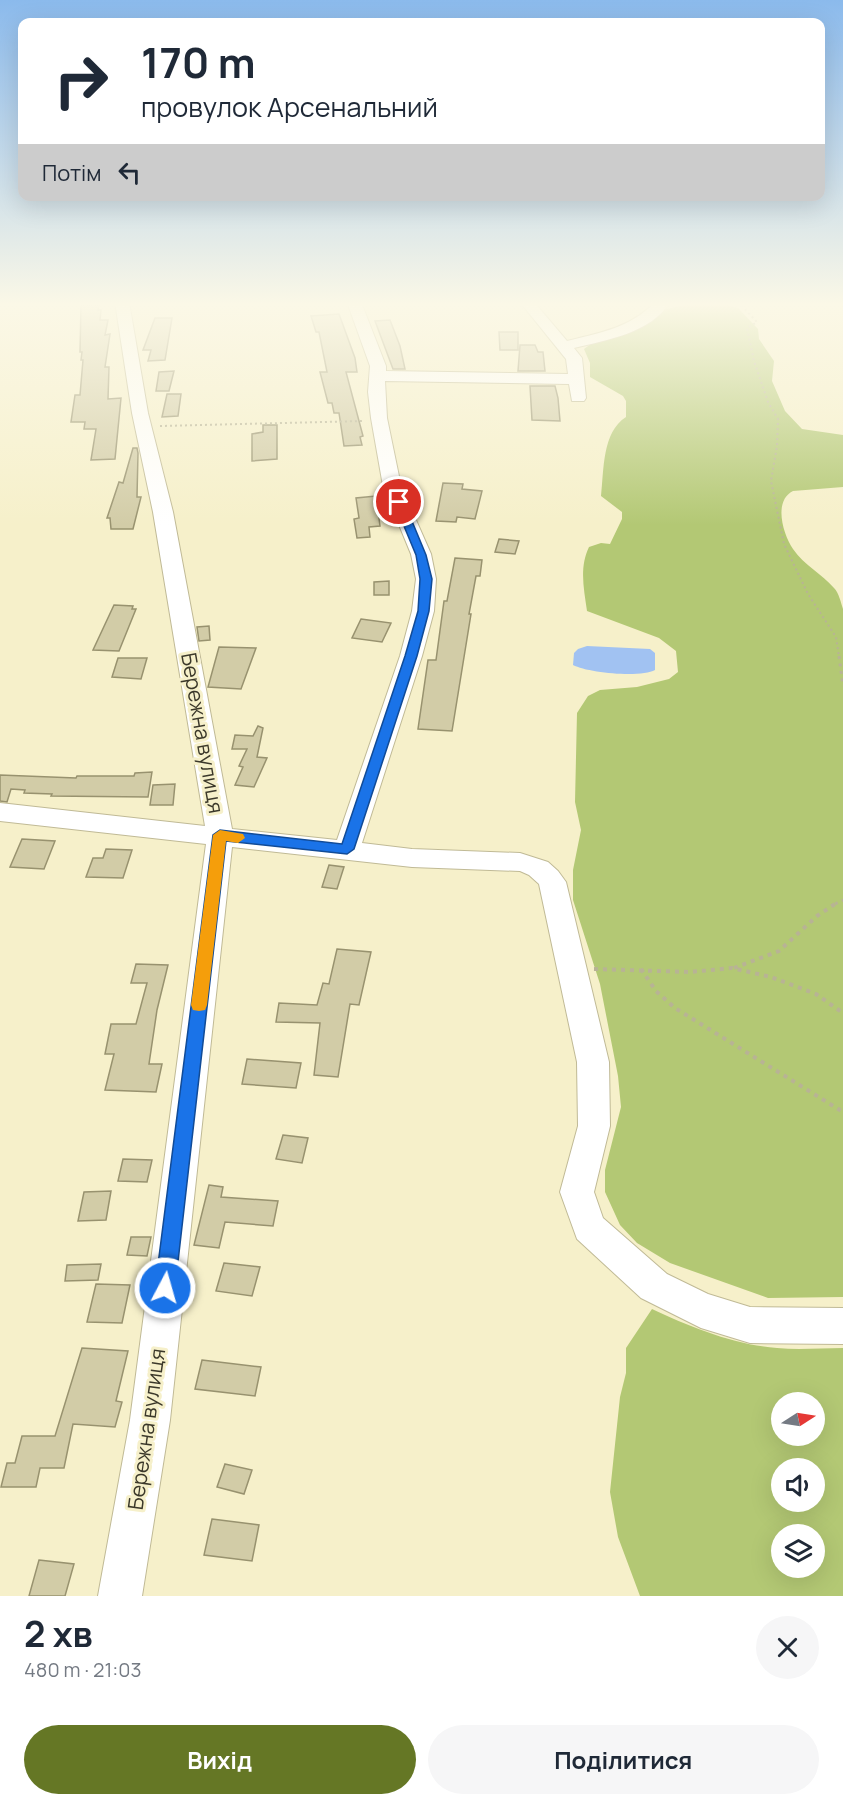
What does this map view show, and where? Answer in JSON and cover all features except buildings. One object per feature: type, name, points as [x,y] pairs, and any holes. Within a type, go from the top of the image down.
[{"type":"street","name":"Бережна вулиця","points":[[120,1596],[150,1420],[220,835],[165,523],[143,427],[135,376]]},
{"type":"street","points":[[347,849],[411,656],[423,611],[426,579],[421,555],[392,486],[379,421],[376,392],[378,376]]},
{"type":"street","points":[[410,376],[575,379],[578,398]]},
{"type":"street","points":[[0,812],[412,858],[520,862],[544,871],[552,882],[593,1062],[594,1126],[577,1192],[589,1228],[654,1286],[701,1310],[750,1325],[843,1326]]},
{"type":"path","points":[[759,376],[768,402],[778,419],[777,446],[771,482],[784,544],[808,594],[836,637],[843,686]]},
{"type":"path","points":[[143,427],[379,421]]},
{"type":"path","points":[[572,969],[690,972],[732,968],[777,952],[810,922],[843,900]]},
{"type":"path","points":[[732,968],[771,977],[816,994],[843,1013]]},
{"type":"path","points":[[641,969],[647,982],[667,1003],[780,1076],[843,1112]]},
{"type":"green space","points":[[772,376],[772,381],[785,411],[802,429],[843,435],[843,487],[793,491],[783,502],[782,518],[783,527],[793,549],[834,588],[839,595],[843,609],[843,1297],[768,1298],[670,1263],[637,1243],[620,1225],[605,1192],[605,1170],[621,1107],[618,1076],[600,984],[573,900],[573,870],[581,830],[575,802],[577,713],[588,696],[600,690],[637,687],[669,679],[678,672],[676,651],[659,638],[587,611],[583,579],[584,563],[589,547],[601,543],[610,544],[622,519],[622,512],[601,496],[608,442],[612,432],[626,417],[626,401],[623,396],[590,377]]},
{"type":"green space","points":[[652,1309],[697,1328],[745,1343],[785,1349],[843,1348],[843,1596],[640,1596],[618,1537],[610,1492],[620,1397],[626,1373],[626,1348]]},
{"type":"water","points":[[587,646],[650,649],[655,653],[655,670],[638,674],[614,674],[573,665],[574,653]]},
{"type":"slow traffic","points":[[199,1005],[220,835],[238,838]]},
{"type":"route","points":[[165,1288],[220,835],[347,849],[411,656],[423,611],[426,579],[421,555],[399,502]]}]
